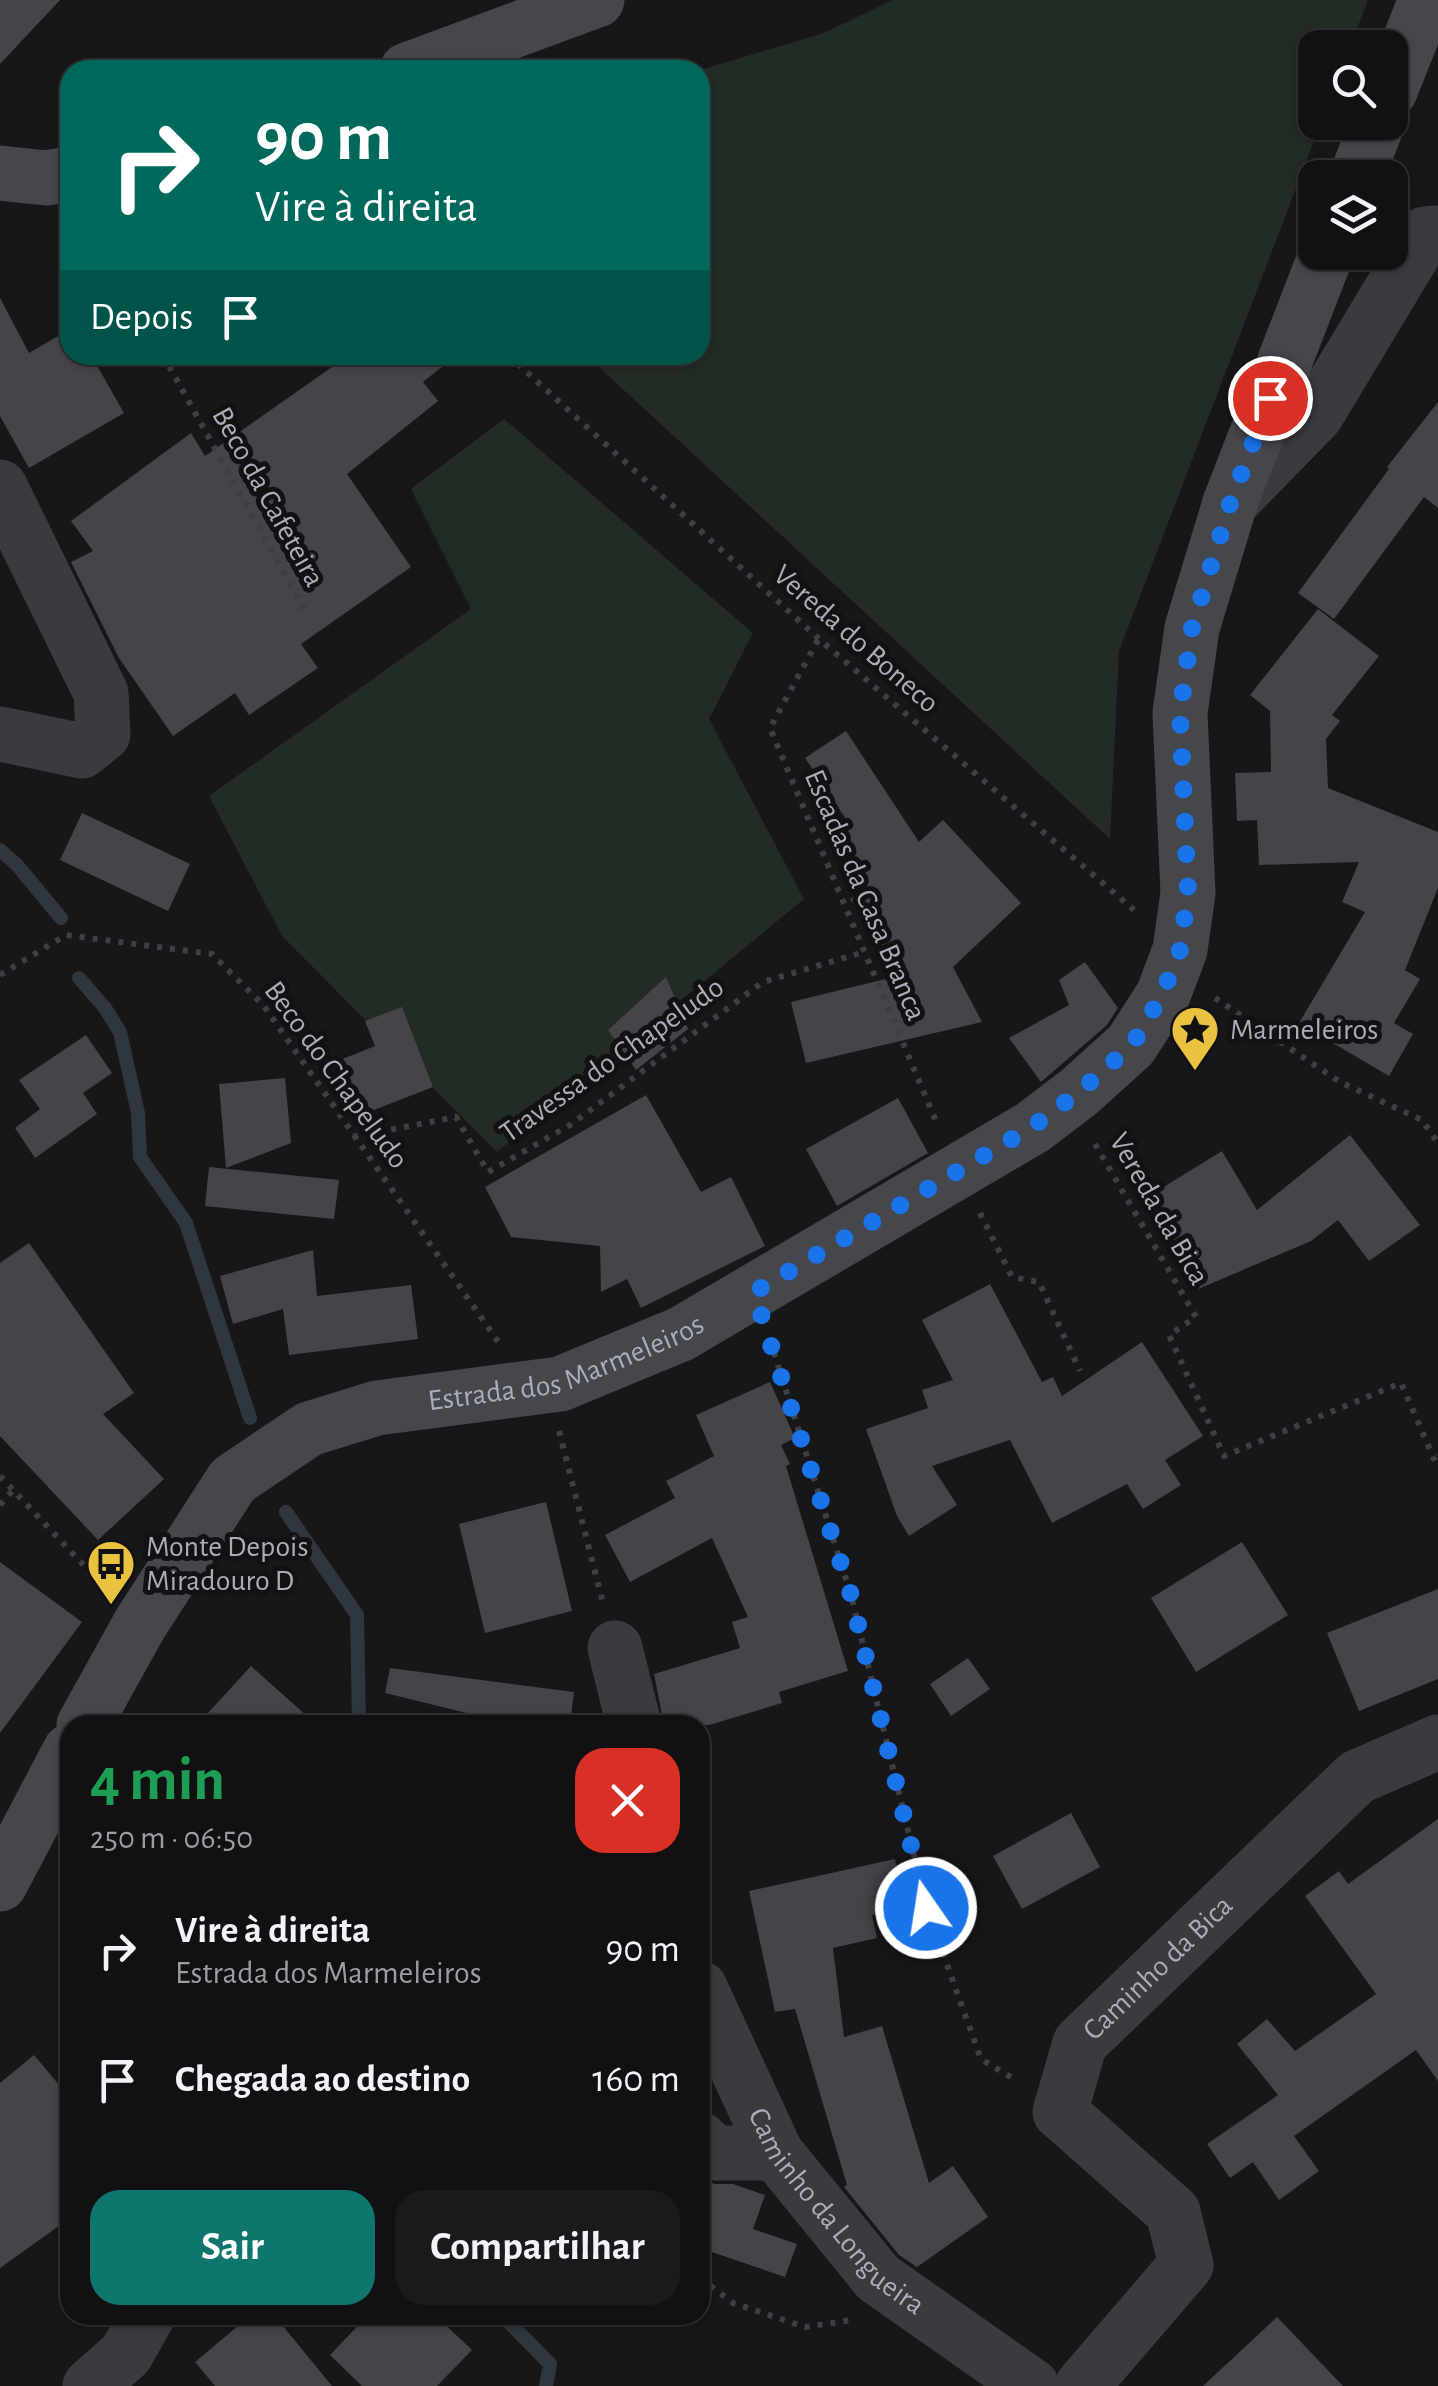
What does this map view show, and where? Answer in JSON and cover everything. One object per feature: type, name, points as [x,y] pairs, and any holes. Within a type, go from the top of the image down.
[{"type":"main road","points":[[434,60],[597,0]]},
{"type":"main road","points":[[1408,46],[1426,0]]},
{"type":"main road","points":[[0,173],[60,176]]},
{"type":"main road","name":"Estrada dos Marmeleiros","points":[[90,1715],[140,1624],[234,1480],[309,1429],[377,1408],[554,1385],[681,1334],[754,1292],[966,1187],[1132,1045],[1162,995],[1176,960],[1188,893],[1180,713],[1192,628],[1230,504],[1320,270]]},
{"type":"main road","points":[[0,1884],[60,1770]]},
{"type":"street","points":[[1230,504],[1316,415],[1425,234],[1438,233]]},
{"type":"street","points":[[0,487],[101,693],[103,734],[82,751],[0,734]]},
{"type":"street","points":[[615,1648],[632,1715]]},
{"type":"street","name":"Caminho da Bica","points":[[1062,2107],[1080,2043],[1357,1777],[1438,1742]]},
{"type":"street","name":"Caminho da Longueira","points":[[710,2010],[776,2153],[878,2278],[1032,2386]]},
{"type":"street","points":[[1062,2107],[1060,2112],[1173,2212],[1186,2265],[1082,2386]]},
{"type":"street","points":[[710,2148],[715,2153],[776,2153]]},
{"type":"street","points":[[90,2386],[126,2354],[142,2325]]},
{"type":"path","name":"Beco da Cafeteira","points":[[170,365],[304,609]]},
{"type":"path","name":"Vereda do Boneco","points":[[519,365],[1176,960],[1340,1082],[1422,1120],[1438,1143]]},
{"type":"path","name":"Escadas da Casa Branca","points":[[818,639],[770,728],[966,1187],[1012,1277],[1039,1282],[1080,1371]]},
{"type":"path","name":"Beco do Chapeludo","points":[[0,975],[66,935],[212,954],[264,1006],[515,1364],[551,1368],[554,1385]]},
{"type":"path","name":"Travessa do Chapeludo","points":[[354,1137],[456,1117],[488,1172],[570,1124],[762,982],[864,952]]},
{"type":"path","name":"Vereda da Bica","points":[[1069,1100],[1196,1317],[1169,1336],[1224,1456],[1400,1384],[1438,1468]]},
{"type":"path","points":[[754,1292],[851,1595],[926,1908],[980,2059],[1062,2107]]},
{"type":"path","points":[[554,1385],[615,1648]]},
{"type":"path","points":[[0,1476],[140,1624]]},
{"type":"path","points":[[0,1504],[13,1490]]},
{"type":"path","points":[[710,2286],[733,2303],[805,2328],[923,2309]]},
{"type":"shaded area","points":[[892,0],[1368,0],[1357,30],[1298,30],[1298,140],[1314,140],[1307,160],[1298,160],[1298,183],[1119,651],[1110,839],[597,365],[710,365],[710,67],[824,33]]},
{"type":"shaded area","points":[[504,419],[753,633],[709,719],[804,899],[497,1152],[282,936],[209,796],[471,609],[411,489]]},
{"type":"building","points":[[0,0],[60,0],[0,64]]},
{"type":"building","points":[[0,298],[29,353],[60,335],[60,365],[97,365],[124,413],[29,468],[0,416]]},
{"type":"building","points":[[335,365],[444,365],[423,382],[438,401],[347,474],[411,567],[301,644],[318,668],[249,715],[235,693],[173,736],[119,658],[71,562],[93,551],[71,521],[191,433],[205,456]]},
{"type":"building","points":[[1438,402],[1438,508],[1424,497],[1334,619],[1298,593]]},
{"type":"building","points":[[1318,609],[1379,656],[1332,715],[1340,721],[1326,739],[1328,788],[1438,832],[1438,888],[1405,970],[1420,979],[1394,1023],[1413,1034],[1389,1076],[1299,1023],[1365,912],[1342,902],[1359,862],[1259,865],[1257,820],[1237,821],[1235,773],[1271,772],[1270,711],[1250,695]]},
{"type":"building","points":[[846,731],[919,842],[943,820],[1021,903],[953,967],[982,1022],[806,1063],[791,1002],[902,975],[850,899],[866,888],[834,840],[852,828],[805,758]]},
{"type":"building","points":[[82,813],[190,864],[168,911],[60,860]]},
{"type":"building","points":[[1085,962],[1118,1008],[1107,1025],[1041,1082],[1009,1038],[1069,1005],[1059,980]]},
{"type":"building","points":[[666,977],[688,1029],[636,1070],[608,1030]]},
{"type":"building","points":[[402,1007],[433,1087],[361,1115],[340,1060],[375,1046],[365,1021]]},
{"type":"building","points":[[86,1035],[112,1073],[83,1093],[97,1114],[35,1158],[15,1128],[40,1109],[19,1080]]},
{"type":"building","points":[[285,1078],[291,1143],[226,1168],[219,1084]]},
{"type":"building","points":[[646,1095],[701,1192],[731,1177],[765,1246],[641,1308],[627,1279],[601,1292],[600,1246],[511,1237],[485,1187]]},
{"type":"building","points":[[898,1098],[928,1153],[837,1206],[806,1149]]},
{"type":"building","points":[[1350,1135],[1420,1225],[1369,1261],[1338,1220],[1311,1241],[1196,1290],[1172,1235],[1149,1196],[1222,1151],[1257,1210]]},
{"type":"building","points":[[209,1167],[339,1180],[334,1219],[205,1206]]},
{"type":"building","points":[[29,1243],[134,1393],[103,1414],[164,1479],[98,1540],[0,1436],[0,1263]]},
{"type":"building","points":[[313,1250],[317,1296],[411,1285],[418,1339],[289,1355],[283,1309],[233,1324],[220,1276]]},
{"type":"building","points":[[990,1284],[1042,1382],[1053,1377],[1062,1396],[1142,1342],[1203,1436],[1165,1460],[1181,1485],[1143,1509],[1127,1484],[1052,1523],[1010,1440],[932,1466],[957,1505],[909,1536],[897,1516],[866,1429],[928,1408],[922,1390],[953,1380],[922,1320]]},
{"type":"building","points":[[770,1382],[795,1438],[781,1445],[790,1464],[786,1466],[848,1671],[779,1692],[782,1703],[710,1725],[710,1715],[662,1715],[654,1674],[740,1648],[732,1622],[748,1617],[712,1538],[630,1582],[605,1535],[675,1498],[666,1481],[714,1456],[696,1415]]},
{"type":"building","points":[[546,1502],[572,1611],[485,1633],[459,1524]]},
{"type":"building","points":[[1242,1542],[1288,1615],[1196,1672],[1151,1598]]},
{"type":"building","points":[[0,1562],[82,1622],[0,1733]]},
{"type":"building","points":[[1438,1589],[1438,1679],[1359,1711],[1327,1633]]},
{"type":"building","points":[[968,1658],[990,1689],[951,1716],[930,1684]]},
{"type":"building","points":[[251,1666],[306,1715],[206,1715]]},
{"type":"building","points":[[390,1668],[574,1692],[571,1715],[475,1715],[385,1693]]},
{"type":"building","points":[[1071,1813],[1100,1867],[1022,1909],[993,1856]]},
{"type":"building","points":[[1438,1819],[1438,2081],[1416,2050],[1294,2136],[1319,2171],[1279,2200],[1253,2162],[1230,2178],[1207,2144],[1278,2095],[1237,2044],[1267,2019],[1295,2051],[1376,1994],[1305,1896],[1339,1871],[1348,1884]]},
{"type":"building","points":[[895,1859],[905,1908],[872,1915],[877,1938],[833,1948],[844,2037],[882,2026],[929,2183],[953,2166],[988,2217],[917,2267],[899,2255],[844,2187],[847,2185],[795,2009],[775,2012],[749,1891]]},
{"type":"building","points":[[34,2055],[60,2086],[60,2225],[0,2268],[0,2083]]},
{"type":"building","points":[[710,2182],[733,2184],[765,2195],[753,2229],[797,2244],[785,2277],[710,2251]]},
{"type":"building","points":[[1277,2317],[1343,2386],[1203,2386]]},
{"type":"building","points":[[239,2325],[282,2325],[332,2386],[215,2386],[195,2362]]},
{"type":"building","points":[[358,2325],[446,2325],[472,2350],[437,2386],[362,2386],[330,2355]]},
{"type":"waterway","points":[[0,850],[61,918]]},
{"type":"waterway","points":[[79,978],[120,1032],[138,1113],[140,1157],[186,1223],[250,1418]]},
{"type":"waterway","points":[[286,1512],[357,1615],[359,1715]]},
{"type":"waterway","points":[[512,2325],[550,2364],[546,2386]]},
{"type":"place","name":"Marmeleiros","points":[[1195,1072]]},
{"type":"place","name":"Monte Depois Miradouro D","points":[[111,1606]]},
{"type":"route","points":[[926,1908],[851,1595],[754,1292],[1032,1127],[1132,1045],[1162,995],[1180,950],[1188,893],[1180,713],[1192,628],[1230,504],[1270,398]]}]
